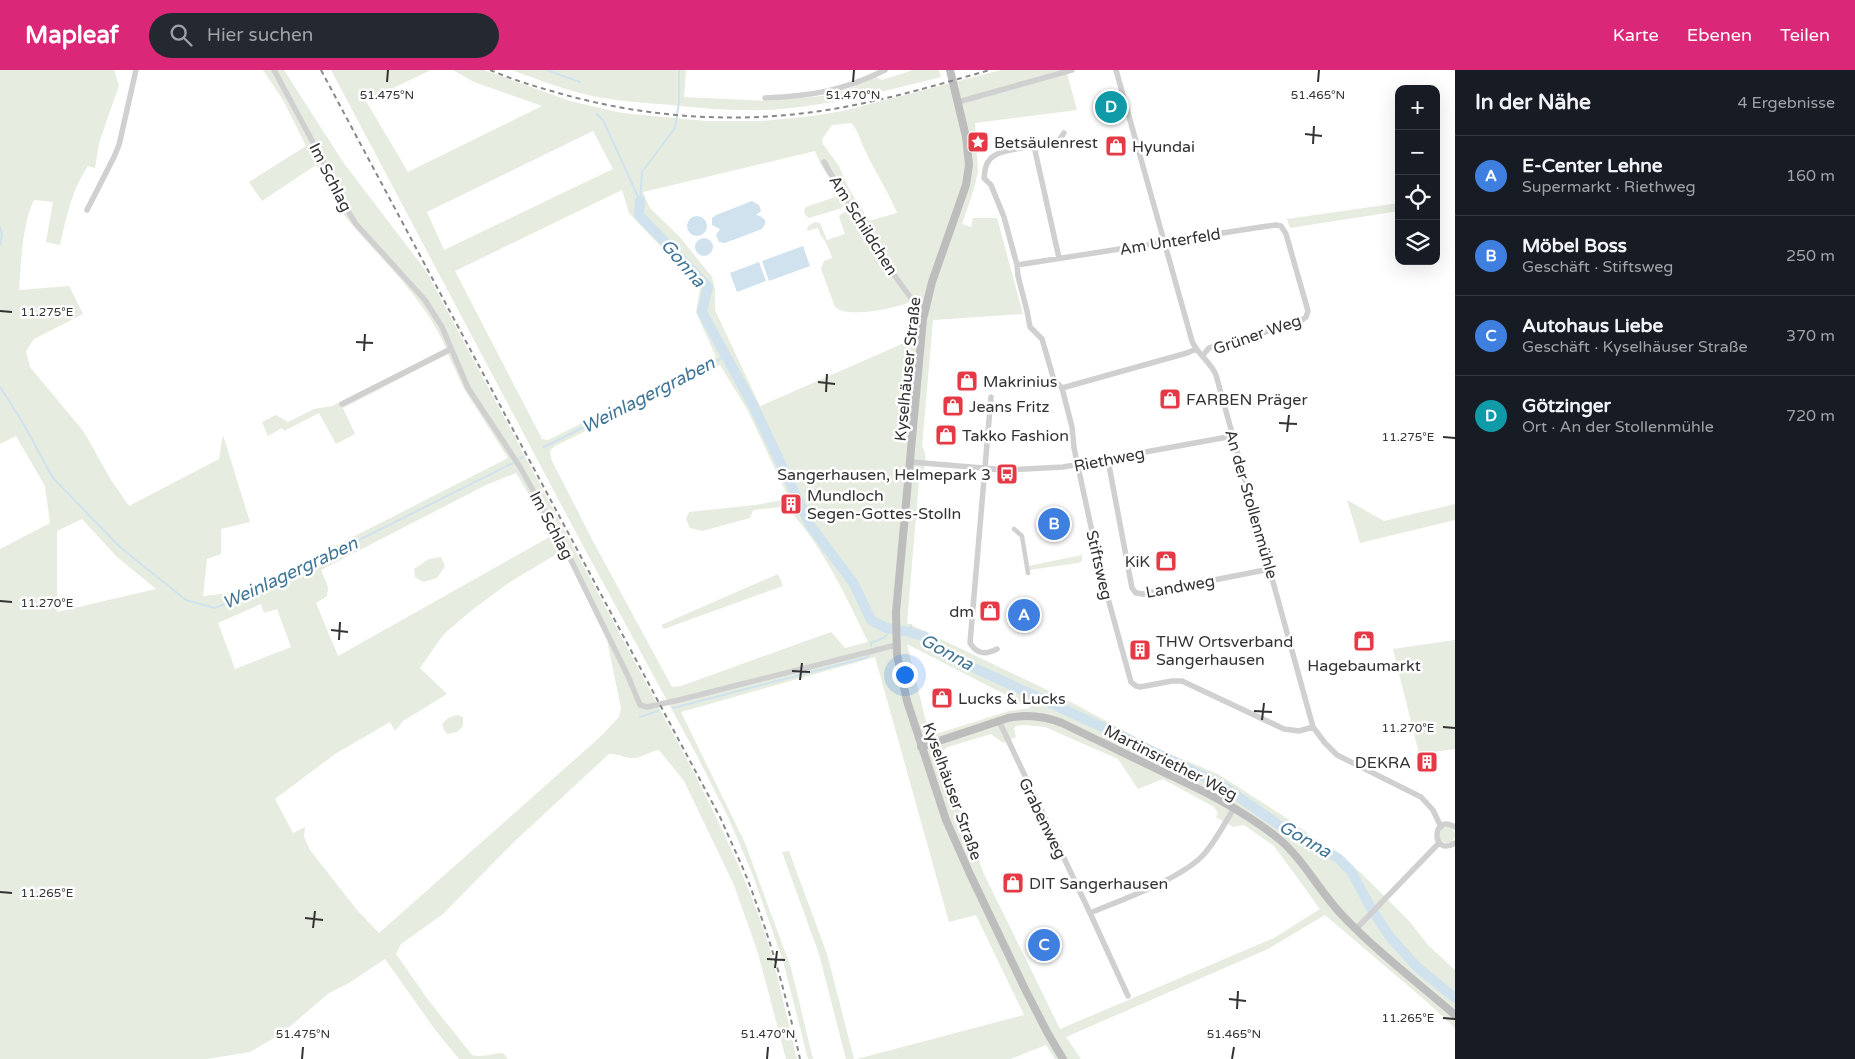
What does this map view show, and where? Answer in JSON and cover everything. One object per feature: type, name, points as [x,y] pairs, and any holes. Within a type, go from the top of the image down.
[{"type":"main road","name":"Kyselhäuser Straße","points":[[950,70],[968,150],[969,165],[966,185],[940,255],[925,307],[896,619],[896,642],[907,701],[946,820],[1028,995],[1061,1056]]},
{"type":"main road","name":"Martinsriether Weg","points":[[922,747],[998,721],[1022,716],[1037,716],[1054,720],[1210,794],[1268,831],[1286,846],[1330,901],[1356,929],[1455,1016]]},
{"type":"street","points":[[86,210],[119,144],[136,70]]},
{"type":"street","name":"Im Schlag","points":[[274,70],[323,161],[338,195],[356,224],[424,300],[442,327],[468,388],[520,466],[564,546],[642,706],[648,707],[670,702],[896,642]]},
{"type":"street","points":[[765,98],[814,95],[832,91],[861,82],[885,70]]},
{"type":"street","points":[[958,102],[1072,70]]},
{"type":"street","name":"An der Stollenmühle","points":[[1116,70],[1192,342],[1196,349],[1210,363],[1216,375],[1313,727],[1325,744],[1337,755],[1421,797],[1433,810],[1441,826]]},
{"type":"street","points":[[1017,265],[1000,204],[991,185],[984,178],[986,164],[990,158],[1007,151],[1057,143],[1064,134]]},
{"type":"street","points":[[1034,146],[1059,258]]},
{"type":"street","name":"Am Schildchen","points":[[824,162],[871,243],[916,305],[925,307]]},
{"type":"street","name":"Am Unterfeld","points":[[1017,265],[1276,225],[1281,226]]},
{"type":"street","name":"Grüner Weg","points":[[1203,356],[1209,348],[1214,346],[1298,323],[1306,318],[1308,311],[1301,285],[1286,234],[1281,226]]},
{"type":"street","name":"Stiftsweg","points":[[1017,265],[1030,327],[1042,339],[1055,383],[1062,388],[1072,427],[1074,448],[1105,591],[1129,678],[1133,684],[1140,687],[1172,681],[1182,682],[1284,730],[1299,731],[1313,727]]},
{"type":"street","points":[[342,404],[451,349]]},
{"type":"street","name":"Grüner Weg","points":[[1062,388],[1196,349]]},
{"type":"street","points":[[991,396],[970,643],[974,650],[980,653],[989,653],[997,648]]},
{"type":"street","name":"Riethweg","points":[[911,462],[1016,470],[1078,465],[1233,436]]},
{"type":"street","name":"Landweg","points":[[1108,460],[1128,570],[1132,588],[1136,593],[1143,594],[1270,569]]},
{"type":"street","points":[[1014,529],[1022,536],[1028,573]]},
{"type":"street","name":"Grabenweg","points":[[998,721],[1128,996]]},
{"type":"street","points":[[1090,913],[1192,866],[1205,853],[1234,808]]},
{"type":"street","points":[[1439,842],[1437,833],[1441,826],[1448,824],[1455,827]]},
{"type":"street","points":[[1356,929],[1439,842]]},
{"type":"street","points":[[1439,842],[1448,846],[1455,843]]},
{"type":"shaded area","points":[[0,70],[114,70],[119,85],[99,143],[95,168],[88,166],[82,175],[70,204],[60,245],[46,242],[53,202],[34,200],[27,221],[23,244],[19,290],[69,286],[83,314],[34,339],[26,351],[30,367],[84,432],[111,480],[129,506],[219,459],[223,435],[250,522],[221,529],[221,554],[207,559],[203,596],[239,591],[263,585],[294,567],[508,458],[464,389],[448,354],[343,408],[355,434],[336,444],[319,413],[284,431],[282,428],[268,436],[262,422],[276,415],[288,422],[314,409],[332,406],[446,348],[436,328],[411,292],[336,205],[316,165],[262,201],[249,182],[306,146],[283,100],[263,70],[284,70],[343,162],[426,271],[693,771],[728,842],[758,914],[775,968],[797,1059],[786,1059],[758,953],[734,885],[684,781],[659,750],[635,758],[609,754],[516,840],[443,914],[401,944],[396,954],[429,1001],[472,1055],[481,1056],[503,1053],[508,1059],[459,1059],[436,1031],[385,959],[349,983],[329,993],[281,1034],[250,1052],[207,1059],[0,1059],[0,549],[50,523],[45,486],[16,436],[0,444]],"holes":[[[516,473],[553,535],[338,656],[316,603],[327,596],[328,587],[321,570],[488,484]],[[82,519],[117,557],[156,589],[57,612],[57,531]],[[560,552],[564,552],[607,640],[621,708],[619,717],[599,738],[379,933],[357,910],[310,850],[304,837],[305,827],[293,833],[275,799],[335,754],[390,722],[395,731],[403,721],[447,694],[420,668],[443,635],[472,610],[510,582]],[[261,604],[264,613],[277,609],[291,647],[235,669],[218,623]]]},
{"type":"shaded area","points":[[331,70],[431,70],[366,101],[408,172],[542,106],[474,82],[453,70],[484,70],[570,101],[622,113],[705,121],[762,121],[843,111],[1001,70],[1066,70],[1077,110],[975,123],[978,171],[962,224],[971,227],[973,218],[997,218],[1023,314],[933,320],[922,446],[925,464],[919,481],[907,623],[1058,695],[1158,749],[1218,774],[1291,821],[1360,872],[1410,922],[1428,945],[1455,970],[1455,1028],[1325,915],[1268,949],[1066,1037],[1081,1059],[1055,1059],[1046,1045],[1010,1059],[857,1059],[1024,1015],[976,915],[949,922],[875,657],[681,712],[745,843],[791,968],[813,1059],[808,1059],[783,961],[752,873],[728,817]],"holes":[[[851,123],[854,127],[897,213],[869,221],[849,189],[839,166],[823,144],[822,139],[832,125]],[[593,131],[613,169],[444,250],[427,212]],[[815,151],[820,163],[842,199],[835,197],[806,207],[804,210],[805,215],[809,218],[842,208],[844,203],[852,215],[844,212],[839,216],[845,234],[827,240],[820,223],[815,222],[808,226],[807,231],[818,228],[830,251],[832,258],[824,261],[821,269],[835,307],[850,312],[861,312],[894,307],[911,302],[913,319],[911,340],[760,406],[715,310],[715,289],[712,277],[679,236],[650,208],[643,192]],[[622,190],[629,213],[700,288],[696,312],[716,357],[548,440],[542,439],[455,271]],[[720,365],[748,411],[789,499],[755,505],[689,512],[686,519],[690,528],[702,531],[750,518],[753,510],[790,506],[790,511],[813,541],[834,574],[868,642],[845,648],[831,632],[681,686],[672,687],[594,543],[551,459],[550,450]],[[907,644],[1031,708],[1009,711],[936,734],[926,722]],[[1023,725],[1045,727],[1118,759],[1138,789],[1163,779],[1214,807],[1218,813],[1216,817],[1233,827],[1244,825],[1274,846],[1320,909],[1274,938],[1060,1029],[983,872],[942,760],[942,751],[948,747],[991,734],[1003,743],[1016,737],[1014,729],[1016,726]]]},
{"type":"shaded area","points":[[512,70],[686,70],[684,97],[767,101],[822,96],[843,91],[876,77],[882,80],[913,70],[939,70],[941,77],[822,104],[781,109],[740,110],[699,108],[591,96]]},
{"type":"shaded area","points":[[1395,204],[1395,212],[1290,228],[1287,219]]},
{"type":"shaded area","points":[[1347,500],[1384,521],[1455,504],[1455,520],[1360,543]]},
{"type":"shaded area","points":[[1082,555],[1082,561],[1078,563],[1029,570],[1028,566]]},
{"type":"shaded area","points":[[441,557],[445,566],[437,578],[423,582],[415,577],[414,569],[429,559]]},
{"type":"shaded area","points":[[778,574],[783,586],[664,629],[661,625]]},
{"type":"shaded area","points":[[1455,640],[1455,749],[1419,754],[1393,649]]},
{"type":"shaded area","points":[[457,715],[463,717],[463,726],[457,732],[447,734],[442,724],[448,718]]},
{"type":"shaded area","points":[[1447,827],[1455,835],[1447,843],[1439,835]]},
{"type":"shaded area","points":[[789,851],[827,954],[854,1059],[846,1059],[819,954],[782,852]]},
{"type":"water","points":[[752,201],[759,205],[761,211],[756,215],[765,220],[762,229],[725,243],[719,242],[716,235],[720,229],[712,225],[712,218]]},
{"type":"water","points":[[697,216],[704,219],[707,226],[704,233],[697,236],[690,233],[687,226],[690,219]]},
{"type":"water","points":[[700,238],[708,238],[713,243],[711,254],[700,256],[695,251],[695,243]]},
{"type":"water","points":[[803,246],[810,266],[769,281],[762,261]]},
{"type":"water","points":[[759,262],[766,281],[737,292],[730,273]]},
{"type":"waterway","points":[[547,70],[580,82]]},
{"type":"waterway","name":"Gonna","points":[[640,201],[642,172],[675,128],[679,102],[679,70]]},
{"type":"waterway","points":[[597,114],[604,122],[639,199]]},
{"type":"waterway","name":"Gonna","points":[[640,201],[639,215],[708,287],[702,312],[755,409],[810,525],[854,584],[871,620],[886,628],[924,636],[942,653],[1111,731],[1223,786],[1279,825],[1338,858],[1351,871],[1372,910],[1390,937],[1417,967],[1455,998]]},
{"type":"waterway","name":"Weinlagergraben","points":[[0,227],[2,235],[0,245]]},
{"type":"waterway","name":"Weinlagergraben","points":[[544,447],[726,356]]},
{"type":"waterway","name":"Weinlagergraben","points":[[0,387],[23,423],[53,478],[121,548],[186,600],[215,608],[276,584],[299,570],[513,463]]},
{"type":"waterway","name":"Gonna","points":[[791,503],[800,502]]},
{"type":"waterway","points":[[910,632],[911,625]]},
{"type":"waterway","points":[[871,646],[871,643],[885,637],[891,629]]},
{"type":"waterway","points":[[673,708],[865,658],[871,654]]},
{"type":"waterway","points":[[640,717],[658,711]]},
{"type":"railway","points":[[321,70],[721,819],[747,877],[768,937],[800,1059]]},
{"type":"railway","points":[[490,70],[547,90],[625,108],[661,113],[732,118],[804,113],[839,108],[896,96],[990,70]]},
{"type":"place","name":"Götzinger","points":[[1111,107]]},
{"type":"place","name":"Betsäulenrest","points":[[978,142]]},
{"type":"place","name":"Hyundai","points":[[1116,146]]},
{"type":"place","name":"Makrinius","points":[[967,381]]},
{"type":"place","name":"FARBEN Präger","points":[[1170,399]]},
{"type":"place","name":"Jeans Fritz","points":[[953,406]]},
{"type":"place","name":"Takko Fashion","points":[[946,435]]},
{"type":"place","name":"Sangerhausen, Helmepark 3","points":[[1007,474]]},
{"type":"place","name":"Mundloch Segen-Gottes-Stolln","points":[[791,504]]},
{"type":"place","name":"Möbel Boss","points":[[1054,524]]},
{"type":"place","name":"KiK","points":[[1166,561]]},
{"type":"place","name":"dm","points":[[990,611]]},
{"type":"place","name":"E-Center Lehne","points":[[1024,615]]},
{"type":"place","name":"Hagebaumarkt","points":[[1364,641]]},
{"type":"place","name":"THW Ortsverband Sangerhausen","points":[[1140,650]]},
{"type":"place","name":"Lucks & Lucks","points":[[942,698]]},
{"type":"place","name":"DEKRA","points":[[1427,762]]},
{"type":"place","name":"DIT Sangerhausen","points":[[1013,883]]},
{"type":"place","name":"Autohaus Liebe","points":[[1044,945]]}]
